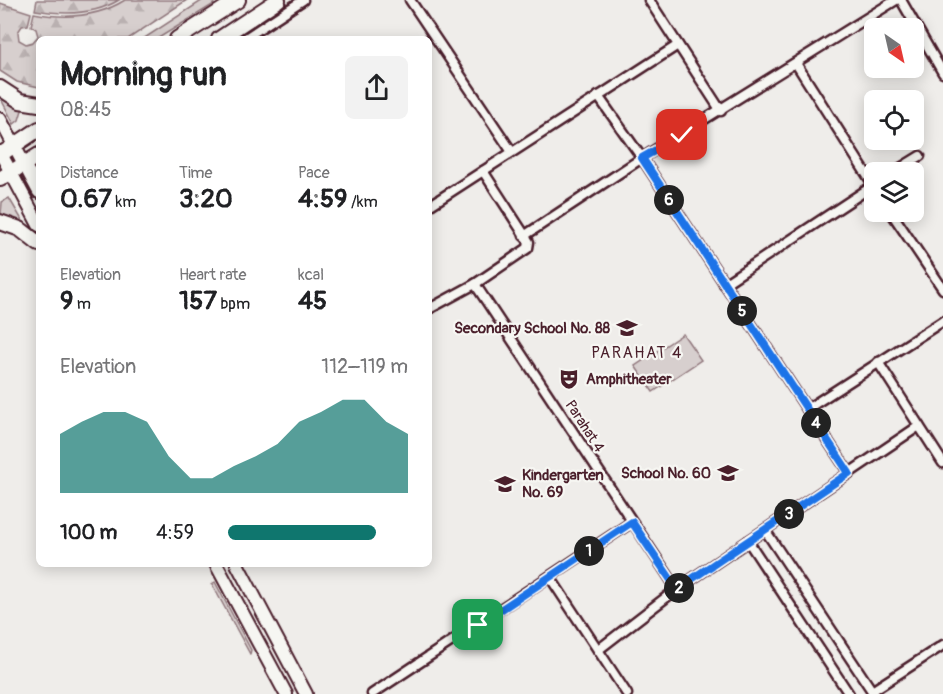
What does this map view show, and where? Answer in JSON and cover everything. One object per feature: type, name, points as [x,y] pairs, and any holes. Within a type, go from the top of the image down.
[{"type":"main road","points":[[182,36],[238,0]]},
{"type":"main road","points":[[224,36],[278,0]]},
{"type":"main road","points":[[0,88],[20,101],[36,104]]},
{"type":"main road","points":[[0,119],[36,186]]},
{"type":"main road","points":[[36,131],[0,154],[5,176],[36,221]]},
{"type":"main road","points":[[5,176],[36,157]]},
{"type":"main road","points":[[0,222],[20,229],[36,242]]},
{"type":"main road","points":[[218,567],[286,694]]},
{"type":"main road","points":[[239,567],[306,694]]},
{"type":"street","points":[[249,36],[303,0]]},
{"type":"street","points":[[410,0],[512,152]]},
{"type":"street","points":[[649,0],[721,111]]},
{"type":"street","points":[[524,236],[642,158],[898,0],[943,73]]},
{"type":"street","points":[[432,204],[678,45]]},
{"type":"street","points":[[796,65],[864,170]]},
{"type":"street","points":[[598,96],[642,158],[849,473]]},
{"type":"street","points":[[910,162],[920,156]]},
{"type":"street","points":[[432,307],[476,284],[525,251],[529,245],[483,171]]},
{"type":"street","points":[[724,284],[864,192]]},
{"type":"street","points":[[898,222],[943,289]]},
{"type":"street","name":"Parahat 4","points":[[476,284],[677,589]]},
{"type":"street","points":[[807,409],[943,321]]},
{"type":"street","points":[[878,362],[943,463]]},
{"type":"street","points":[[598,650],[677,589],[919,426]]},
{"type":"street","points":[[372,694],[632,522]]},
{"type":"street","points":[[765,530],[873,693],[943,645]]},
{"type":"street","points":[[748,541],[849,694]]},
{"type":"street","points":[[550,577],[627,694]]},
{"type":"green space","points":[[37,0],[119,0],[99,9],[56,13],[35,10]]},
{"type":"green space","points":[[125,0],[187,0],[133,36],[38,36],[36,29],[31,26],[34,13],[58,16],[81,15],[115,6]]},
{"type":"green space","points":[[203,0],[212,0],[214,4],[162,36],[148,36]]},
{"type":"green space","points":[[0,3],[31,13],[28,25],[22,26],[18,32],[19,40],[26,44],[36,38],[36,86],[17,82],[0,71]]},
{"type":"green space","points":[[0,97],[23,107],[19,120],[14,124]]},
{"type":"green space","points":[[9,198],[21,222],[1,214],[2,202]]},
{"type":"green space","points":[[683,334],[701,360],[653,392],[635,366]]},
{"type":"green space","points":[[215,582],[251,650],[250,654],[212,584]]},
{"type":"place","name":"Secondary School No. 88","points":[[627,328]]},
{"type":"place","name":"Amphitheater","points":[[569,379]]},
{"type":"place","name":"School No. 60","points":[[728,473]]},
{"type":"place","name":"Kindergarten No. 69","points":[[505,484]]},
{"type":"district","name":"PARAHAT 4","points":[[637,352]]},
{"type":"route","points":[[478,625],[632,522],[677,589],[849,473],[642,158],[682,135]]}]
